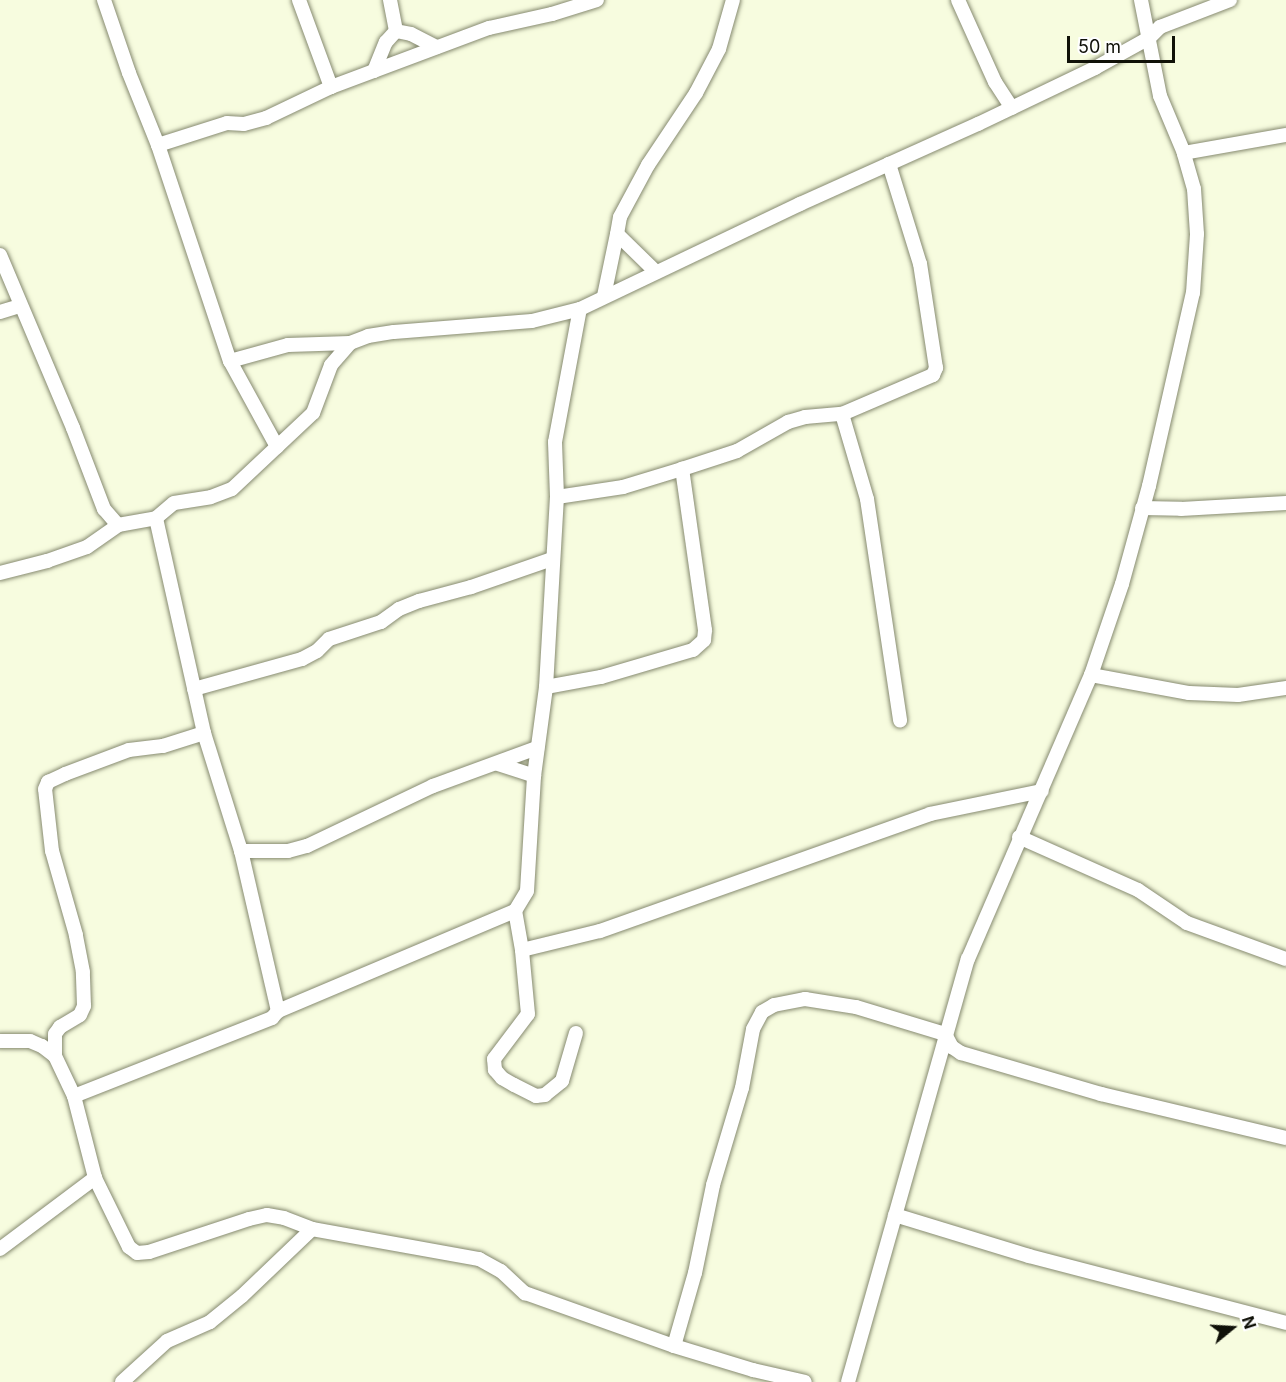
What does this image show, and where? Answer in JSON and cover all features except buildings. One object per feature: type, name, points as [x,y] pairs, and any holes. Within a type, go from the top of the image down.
[{"type":"street","points":[[104,0],[129,73],[158,145],[230,361],[277,447]]},
{"type":"street","points":[[299,0],[331,87]]},
{"type":"street","points":[[390,0],[396,31]]},
{"type":"street","points":[[552,14],[559,0]]},
{"type":"street","points":[[604,296],[617,234],[629,197],[696,93],[719,49],[733,0]]},
{"type":"street","points":[[958,0],[995,82],[1012,108]]},
{"type":"street","points":[[848,1382],[968,959],[1091,675],[1122,584],[1193,293],[1197,234],[1194,189],[1184,153],[1160,96],[1141,0]]},
{"type":"street","points":[[230,361],[288,345],[350,343],[368,336],[394,332],[532,321],[580,309],[1012,108],[1149,38],[1160,27],[1230,0]]},
{"type":"street","points":[[158,145],[227,123],[244,124],[266,118],[331,87],[489,28],[552,14],[588,1]]},
{"type":"street","points":[[374,71],[386,42],[396,31]]},
{"type":"street","points":[[396,31],[411,34],[437,47]]},
{"type":"street","points":[[1184,153],[1286,135]]},
{"type":"street","points":[[557,496],[622,487],[682,469],[737,451],[788,422],[805,417],[842,414],[929,379],[936,368],[920,264],[890,164]]},
{"type":"street","points":[[617,234],[656,272]]},
{"type":"street","points":[[0,255],[69,418],[104,509],[118,525]]},
{"type":"street","points":[[0,312],[20,306]]},
{"type":"street","points":[[576,1034],[562,1081],[544,1095],[536,1095],[514,1085],[502,1078],[495,1070],[494,1059],[528,1014],[516,911],[527,891],[534,776],[546,687],[557,496],[555,442],[580,309]]},
{"type":"street","points":[[1,570],[47,561],[87,547],[118,525],[156,518],[174,503],[211,497],[232,489],[313,413],[331,364],[350,343]]},
{"type":"street","points":[[842,414],[867,499],[900,721]]},
{"type":"street","points":[[546,687],[624,670],[693,650],[704,640],[682,469]]},
{"type":"street","points":[[1142,508],[1181,509],[1286,503]]},
{"type":"street","points":[[101,536],[104,509]]},
{"type":"street","points":[[156,518],[204,733],[241,851],[278,1011]]},
{"type":"street","points":[[194,689],[302,659],[317,651],[329,639],[381,622],[409,605],[552,559]]},
{"type":"street","points":[[1091,675],[1189,693],[1238,695],[1286,688]]},
{"type":"street","points":[[204,733],[164,746],[129,750],[65,774],[48,782],[45,789],[52,852],[76,934],[83,972],[84,1006],[80,1015],[60,1027],[55,1034],[55,1056],[74,1096],[95,1178],[129,1247],[137,1253],[150,1252],[249,1219],[267,1215],[284,1218],[312,1229],[479,1259],[501,1271],[525,1293],[674,1346],[753,1370],[805,1382]]},
{"type":"street","points":[[241,851],[288,851],[307,846],[433,786],[537,748]]},
{"type":"street","points":[[498,764],[534,776]]},
{"type":"street","points":[[522,950],[600,931],[930,814],[1042,791]]},
{"type":"street","points":[[1019,837],[1138,890],[1187,923],[1197,924],[1286,959]]},
{"type":"street","points":[[74,1096],[272,1018],[278,1011],[516,911]]},
{"type":"street","points":[[674,1346],[695,1273],[713,1185],[742,1088],[753,1029],[762,1012],[782,1002],[806,999],[856,1007],[945,1034],[952,1047],[961,1053],[1101,1094],[1286,1138]]},
{"type":"street","points":[[0,1041],[30,1041],[42,1046],[55,1056]]},
{"type":"street","points":[[0,1250],[95,1178]]},
{"type":"street","points":[[895,1215],[1029,1256],[1286,1323]]},
{"type":"street","points":[[122,1382],[167,1341],[210,1322],[234,1303],[312,1229]]}]
